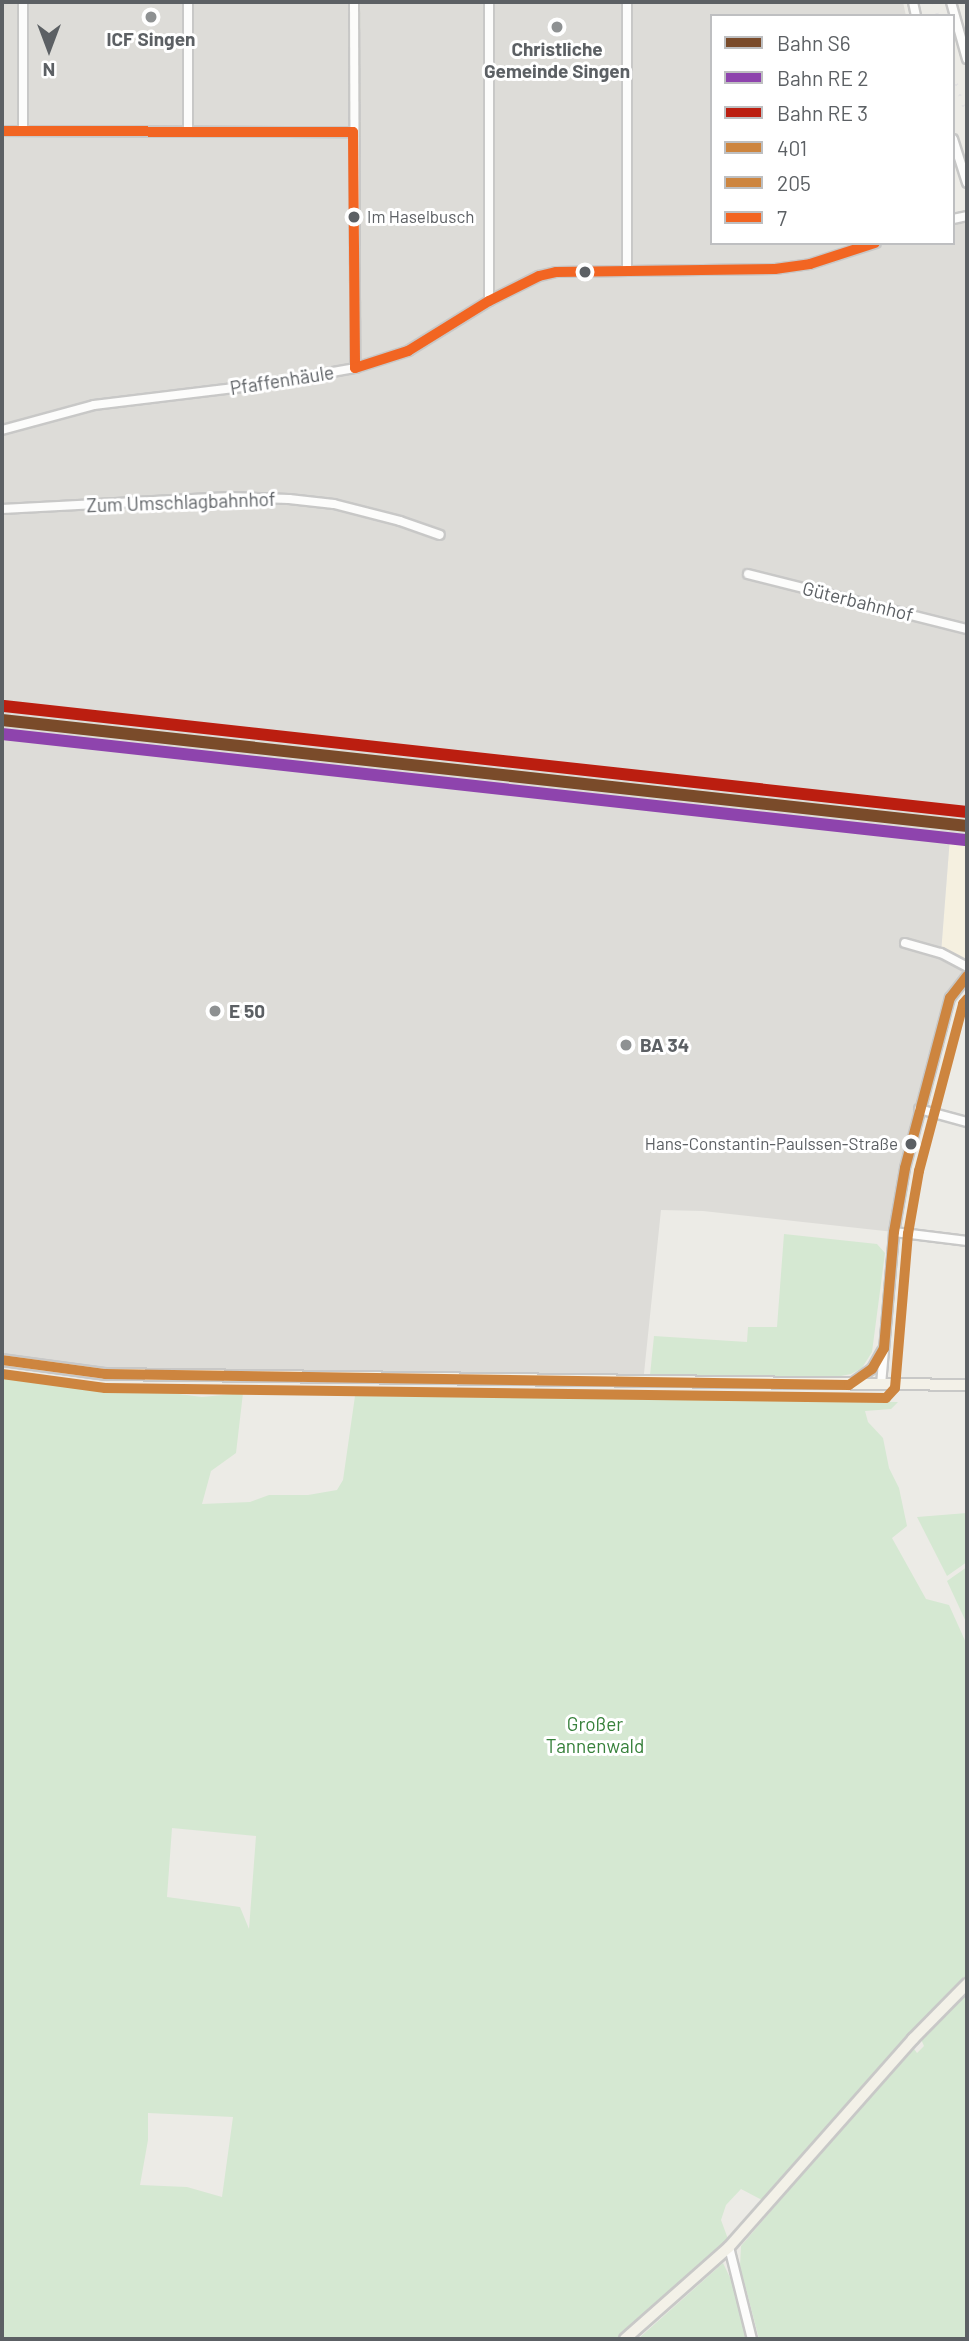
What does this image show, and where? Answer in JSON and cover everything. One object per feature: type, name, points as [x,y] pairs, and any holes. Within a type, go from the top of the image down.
[{"type":"main road","points":[[2,1360],[105,1374],[967,1385]]},
{"type":"main road","points":[[625,2339],[729,2247],[913,2039],[967,1984]]},
{"type":"street","points":[[23,2],[23,131]]},
{"type":"street","points":[[188,2],[188,131]]},
{"type":"street","points":[[354,2],[355,368]]},
{"type":"street","points":[[489,2],[489,301]]},
{"type":"street","points":[[627,2],[627,271]]},
{"type":"street","points":[[955,16],[967,59]]},
{"type":"street","points":[[2,131],[353,132]]},
{"type":"street","points":[[955,145],[967,183]]},
{"type":"street","name":"Pfaffenhäule","points":[[2,430],[103,404],[259,385],[355,368],[408,351],[489,301],[539,276],[556,272],[775,269],[810,264],[870,245]]},
{"type":"street","name":"Zum Umschlagbahnhof","points":[[2,509],[230,497],[289,499],[334,505],[400,521],[440,535]]},
{"type":"street","name":"Güterbahnhof","points":[[748,574],[967,629]]},
{"type":"street","points":[[905,943],[941,953],[967,967]]},
{"type":"street","points":[[881,1385],[894,1232],[919,1109],[950,998],[963,979]]},
{"type":"street","points":[[919,1109],[967,1122]]},
{"type":"street","points":[[894,1232],[967,1241]]},
{"type":"street","points":[[849,1385],[872,1369],[884,1348]]},
{"type":"street","points":[[729,2247],[752,2339]]},
{"type":"shaded area","points":[[2,2],[903,2],[906,14],[710,14],[710,245],[955,245],[955,222],[967,222],[967,838],[950,837],[941,953],[967,967],[967,976],[955,989],[919,1109],[894,1232],[703,1211],[661,1210],[643,1383],[105,1374],[2,1360]]},
{"type":"shaded area","points":[[950,837],[967,839],[967,967],[941,953]]},
{"type":"green space","points":[[784,1234],[877,1244],[885,1253],[872,1352],[862,1368],[851,1374],[831,1378],[650,1375],[654,1336],[747,1342],[748,1327],[777,1327]]},
{"type":"green space","name":"Großer Tannenwald","points":[[2,1371],[202,1397],[243,1393],[236,1453],[211,1471],[202,1504],[250,1502],[269,1495],[308,1495],[337,1490],[343,1480],[355,1396],[898,1402],[891,1409],[865,1411],[868,1422],[883,1438],[889,1468],[899,1488],[907,1526],[892,1538],[926,1599],[949,1605],[967,1645],[967,1977],[913,2031],[771,2193],[762,2200],[741,2189],[726,2205],[721,2220],[728,2239],[617,2339],[2,2339]],"holes":[[[172,1828],[256,1836],[249,1929],[240,1907],[167,1897]],[[148,2113],[233,2117],[222,2197],[187,2187],[140,2185],[148,2140]]]},
{"type":"green space","points":[[967,1513],[967,1562],[947,1576],[917,1517]]},
{"type":"green space","points":[[967,1567],[967,1624],[947,1581]]},
{"type":"green space","points":[[967,1992],[967,2339],[759,2339],[740,2266],[741,2246],[912,2046],[917,2053],[924,2046],[920,2037]]},
{"type":"green space","points":[[723,2263],[736,2290],[746,2339],[638,2339]]},
{"type":"railway","points":[[934,2],[937,14]]},
{"type":"railway","points":[[955,79],[967,116]]},
{"type":"railway","points":[[2,703],[444,750],[521,761]]},
{"type":"rail line","name":"S6","points":[[2,720],[967,826]]},
{"type":"transit line","name":"7","points":[[2,131],[353,132]]},
{"type":"transit line","name":"7","points":[[353,132],[355,368]]},
{"type":"transit line","name":"7","points":[[355,368],[408,351],[489,301],[539,276],[556,272],[775,269],[810,264],[869,245]]},
{"type":"transit line","points":[[4,706],[967,812]]},
{"type":"transit line","points":[[2,734],[965,840]]},
{"type":"transit line","name":"401","points":[[2,1360],[105,1374],[849,1385],[872,1369],[884,1348],[894,1232],[905,1168],[950,998],[967,976]]},
{"type":"transit line","name":"205","points":[[2,1374],[105,1388],[886,1398],[895,1388],[908,1234],[919,1171],[963,1004],[967,999]]},
{"type":"place","name":"ICF Singen","points":[[151,17]]},
{"type":"place","name":"Christliche Gemeinde Singen","points":[[557,27]]},
{"type":"place","name":"Im Haselbusch","points":[[354,217]]},
{"type":"place","name":"E 50","points":[[215,1011]]},
{"type":"place","name":"BA 34","points":[[626,1045]]},
{"type":"place","name":"Hans-Constantin-Paulssen-Straße","points":[[911,1144]]}]
